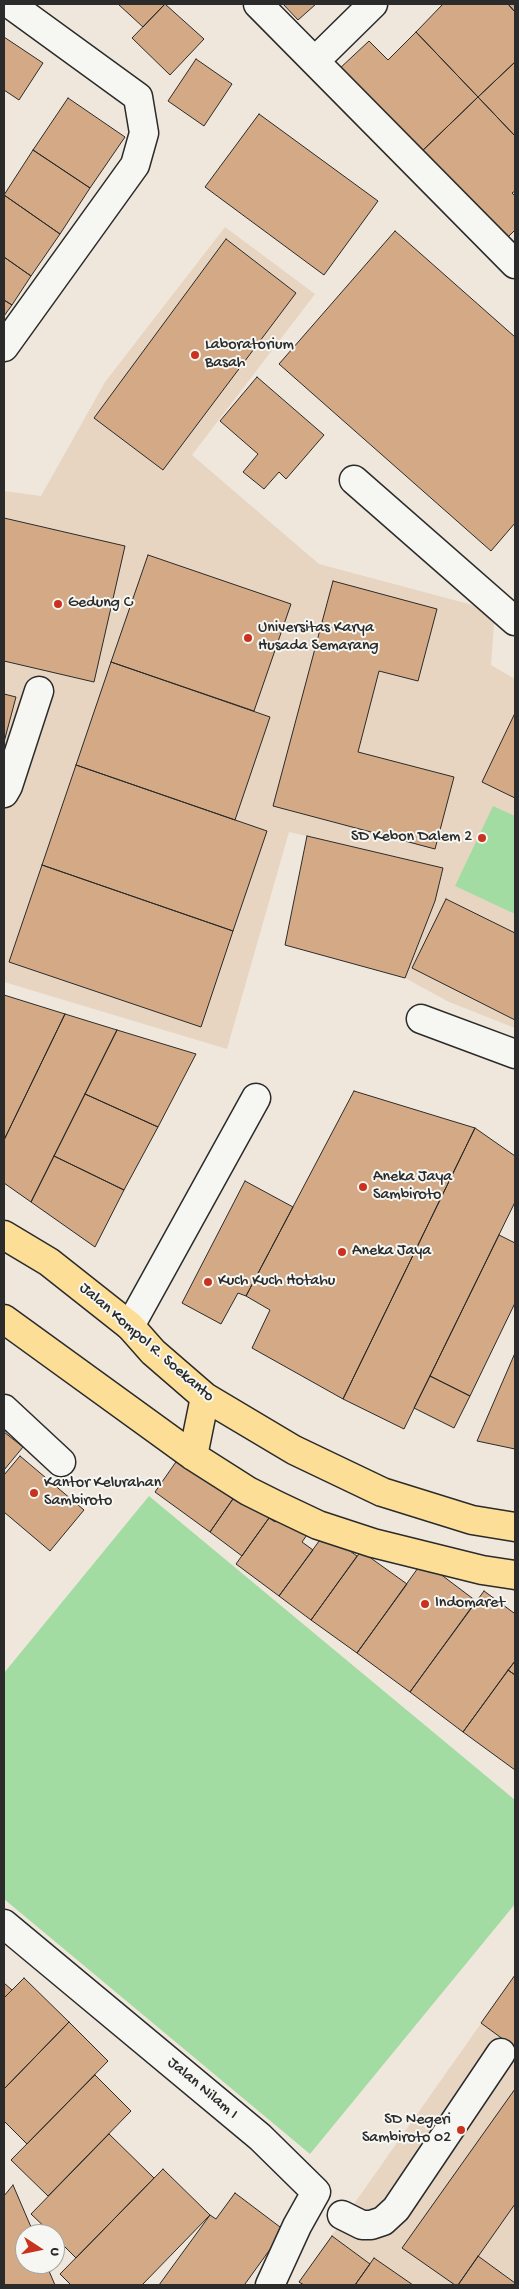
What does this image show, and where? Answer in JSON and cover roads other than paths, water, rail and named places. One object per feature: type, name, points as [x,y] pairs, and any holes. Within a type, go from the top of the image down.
[{"type":"main road","name":"Jalan Kompol R. Soekanto","points":[[4,1235],[49,1262],[130,1326],[153,1352],[205,1397],[294,1450],[382,1492],[472,1520],[515,1527]]},
{"type":"main road","points":[[4,1319],[193,1456],[248,1491],[318,1525],[372,1543],[482,1570],[515,1575]]},
{"type":"main road","points":[[193,1456],[205,1397]]},
{"type":"street","points":[[4,347],[135,165],[144,134],[138,97],[10,4]]},
{"type":"street","points":[[258,4],[512,255]]},
{"type":"street","points":[[315,61],[373,4]]},
{"type":"street","points":[[354,480],[515,621]]},
{"type":"street","points":[[4,793],[39,692]]},
{"type":"street","points":[[421,1019],[515,1054]]},
{"type":"street","points":[[130,1326],[256,1098]]},
{"type":"street","points":[[4,1409],[61,1462]]},
{"type":"street","name":"Jalan Nilam I","points":[[4,1924],[260,2137],[331,2205]]},
{"type":"street","points":[[270,2285],[297,2226],[331,2205],[362,2225],[372,2225],[383,2221],[396,2209],[501,2053]]},
{"type":"place","name":"Laboratorium Basah","points":[[195,355]]},
{"type":"place","name":"Gedung C","points":[[58,604]]},
{"type":"place","name":"Universitas Karya Husada Semarang","points":[[248,638]]},
{"type":"place","name":"SD Kebon Dalem 2","points":[[482,838]]},
{"type":"place","name":"Aneka Jaya Sambiroto","points":[[363,1187]]},
{"type":"place","name":"Aneka Jaya","points":[[342,1252]]},
{"type":"place","name":"Kuch Kuch Hotahu","points":[[208,1282]]},
{"type":"place","name":"Kantor Kelurahan Sambiroto","points":[[34,1493]]},
{"type":"place","name":"Indomaret","points":[[425,1604]]},
{"type":"place","name":"SD Negeri Sambiroto 02","points":[[461,2130]]}]
